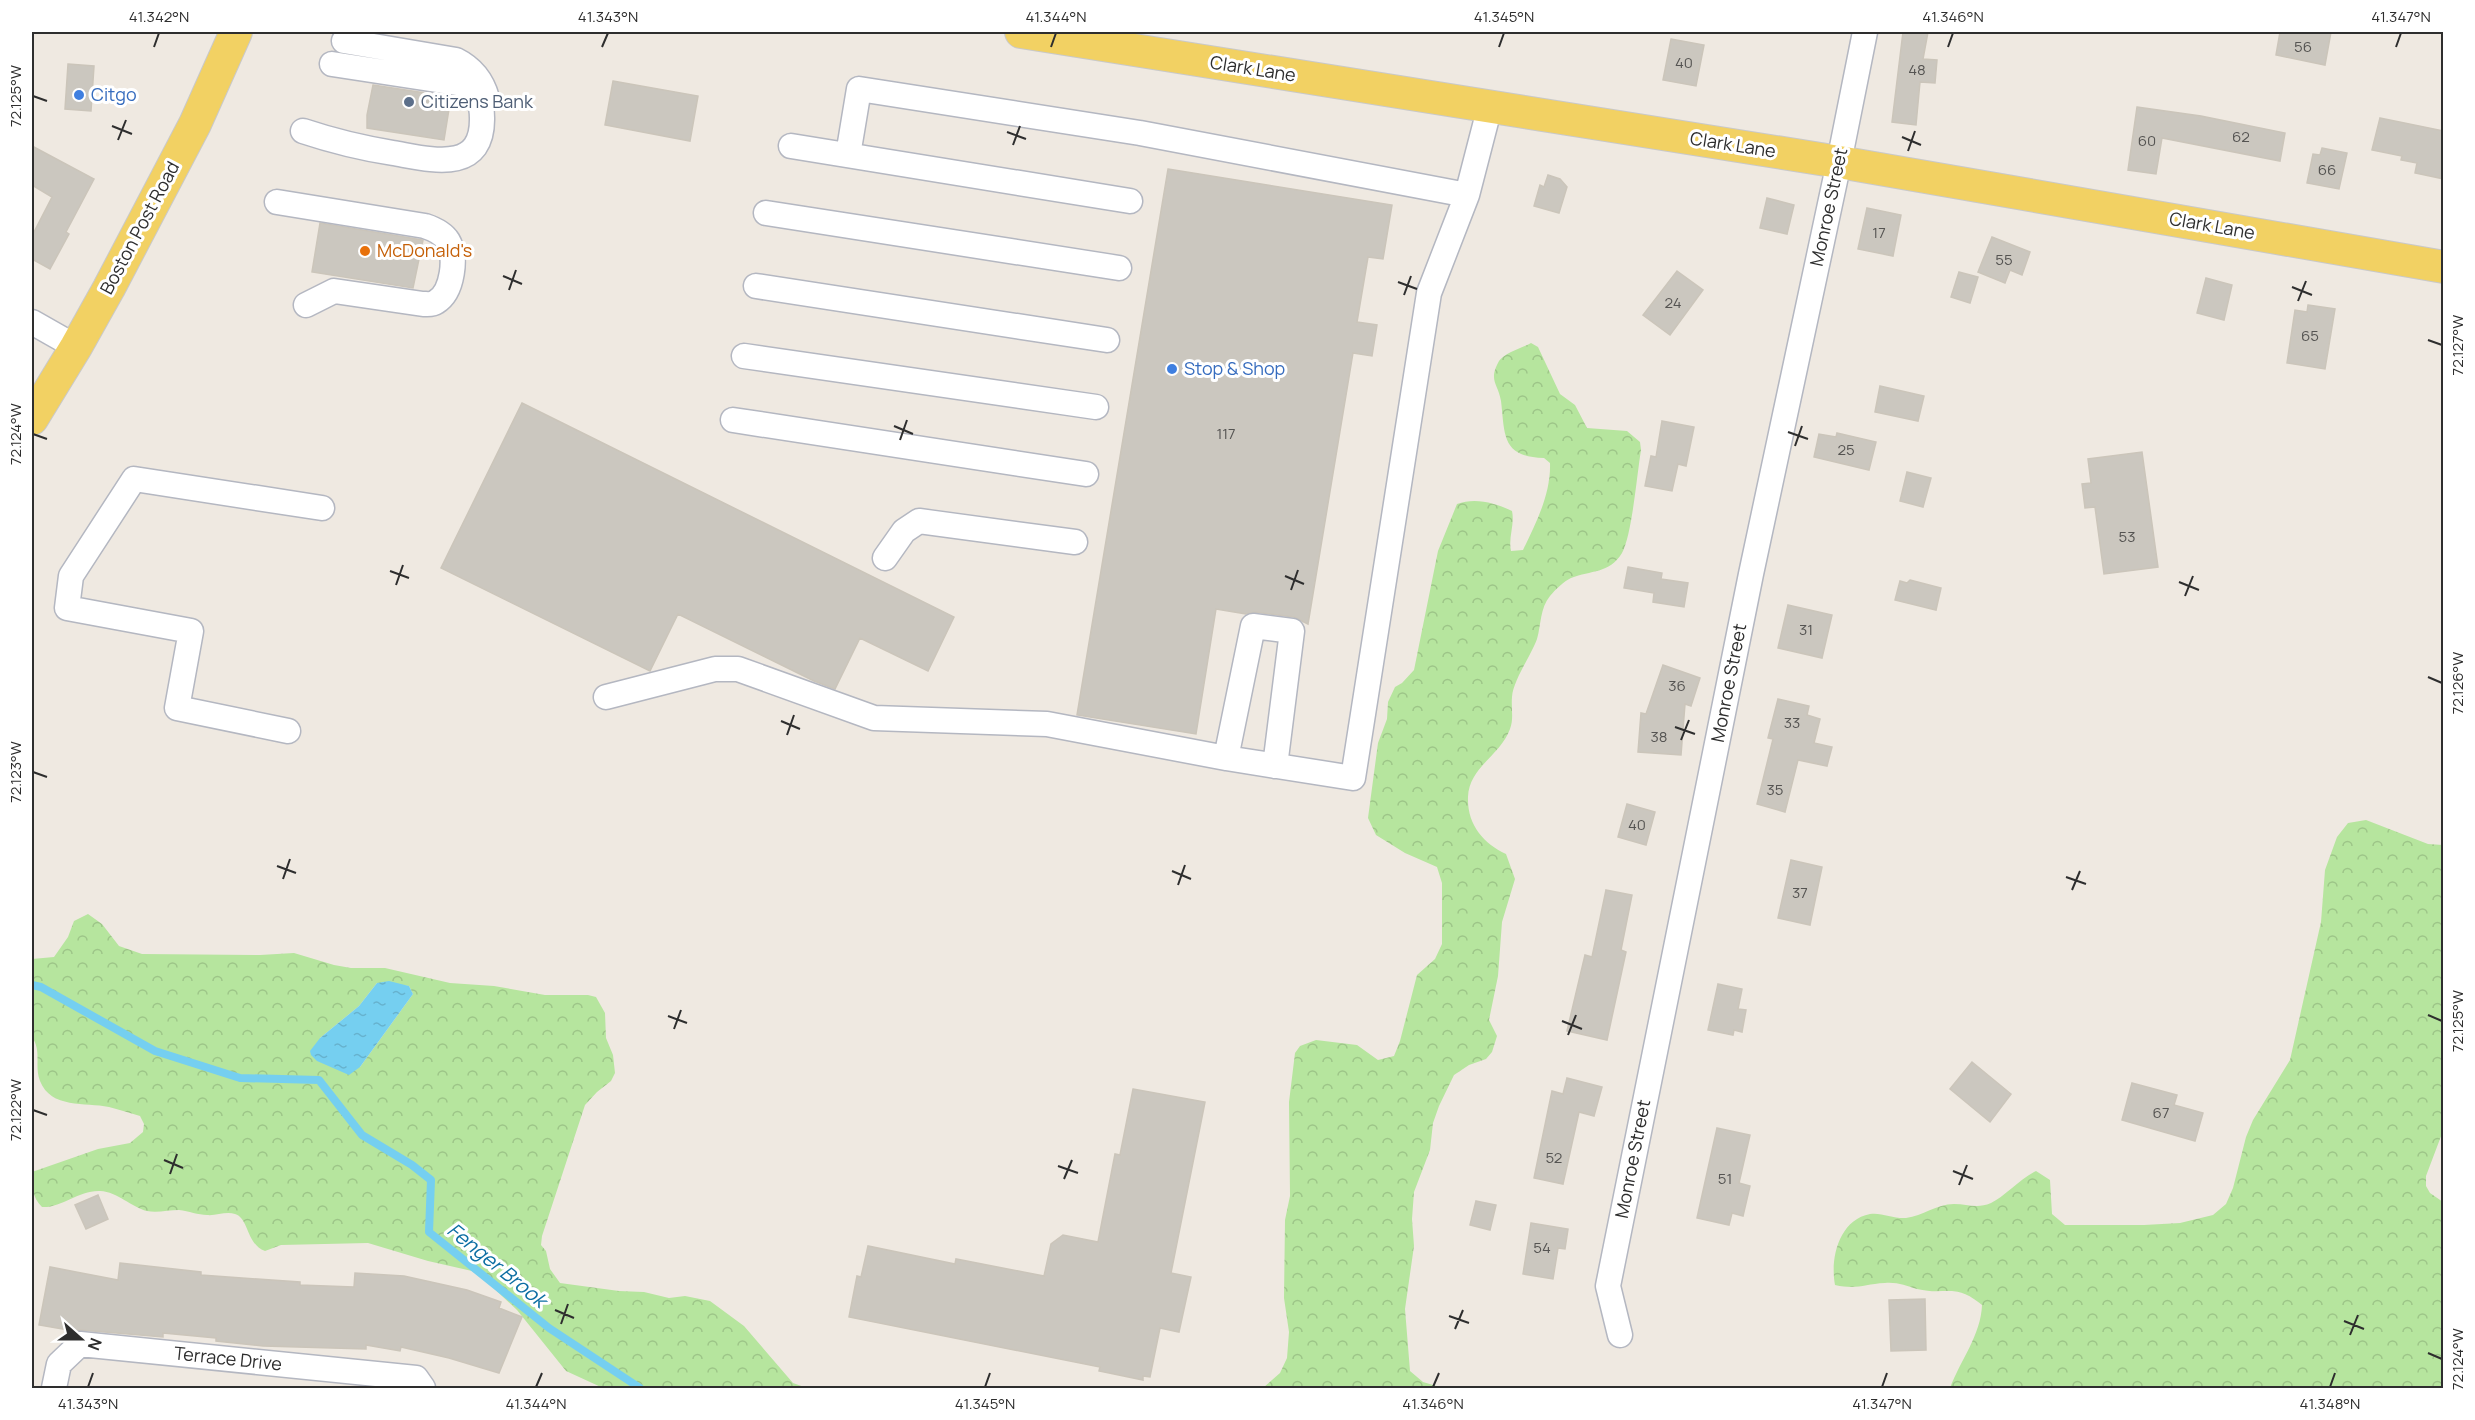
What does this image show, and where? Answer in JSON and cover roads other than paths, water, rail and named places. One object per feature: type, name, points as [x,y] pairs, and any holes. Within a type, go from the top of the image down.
[{"type":"main road","name":"Boston Post Road","points":[[32,419],[76,347],[195,124],[236,32]]},
{"type":"main road","name":"Clark Lane","points":[[1021,32],[1839,162],[2444,267]]},
{"type":"street","name":"Monroe Street","points":[[1620,1335],[1608,1287],[1751,574],[1865,32]]},
{"type":"street","points":[[303,130],[347,145],[434,161],[448,161],[470,152],[481,132],[486,108],[484,87],[478,77],[462,63],[442,56],[344,41]]},
{"type":"street","points":[[332,64],[463,84],[477,95],[481,106],[481,132]]},
{"type":"street","points":[[848,155],[859,89],[1140,133],[1467,195]]},
{"type":"street","points":[[606,697],[715,669],[738,669],[874,718],[1047,724],[1226,758],[1353,778],[1429,293],[1467,195],[1490,106]]},
{"type":"street","points":[[791,146],[1130,201]]},
{"type":"street","points":[[277,202],[425,226],[441,233],[451,247],[453,256],[448,284],[441,298],[436,302],[423,304],[334,291],[306,305]]},
{"type":"street","points":[[766,213],[1119,268]]},
{"type":"street","points":[[756,286],[1107,340]]},
{"type":"street","points":[[32,322],[76,347]]},
{"type":"street","points":[[744,356],[1096,407]]},
{"type":"street","points":[[733,420],[1086,474]]},
{"type":"street","points":[[288,731],[177,708],[191,631],[67,608],[71,576],[134,479],[322,508]]},
{"type":"street","points":[[885,558],[904,531],[919,521],[1075,542]]},
{"type":"street","points":[[1226,758],[1253,627],[1292,631],[1275,766]]},
{"type":"street","name":"Terrace Drive","points":[[54,1389],[59,1364],[80,1344],[416,1378],[423,1389]]},
{"type":"water","points":[[389,981],[409,986],[413,994],[360,1067],[349,1075],[317,1061],[310,1051],[320,1038],[359,1006],[377,983]]},
{"type":"waterway","name":"Fenger Brook","points":[[32,985],[41,987],[155,1051],[240,1078],[319,1080],[362,1135],[412,1165],[431,1180],[429,1232],[549,1328],[640,1388]]},
{"type":"place","name":"Citgo","points":[[79,95]]},
{"type":"place","name":"Citizens Bank","points":[[409,102]]},
{"type":"place","name":"McDonald's","points":[[365,251]]},
{"type":"place","name":"Stop & Shop","points":[[1172,369]]}]
